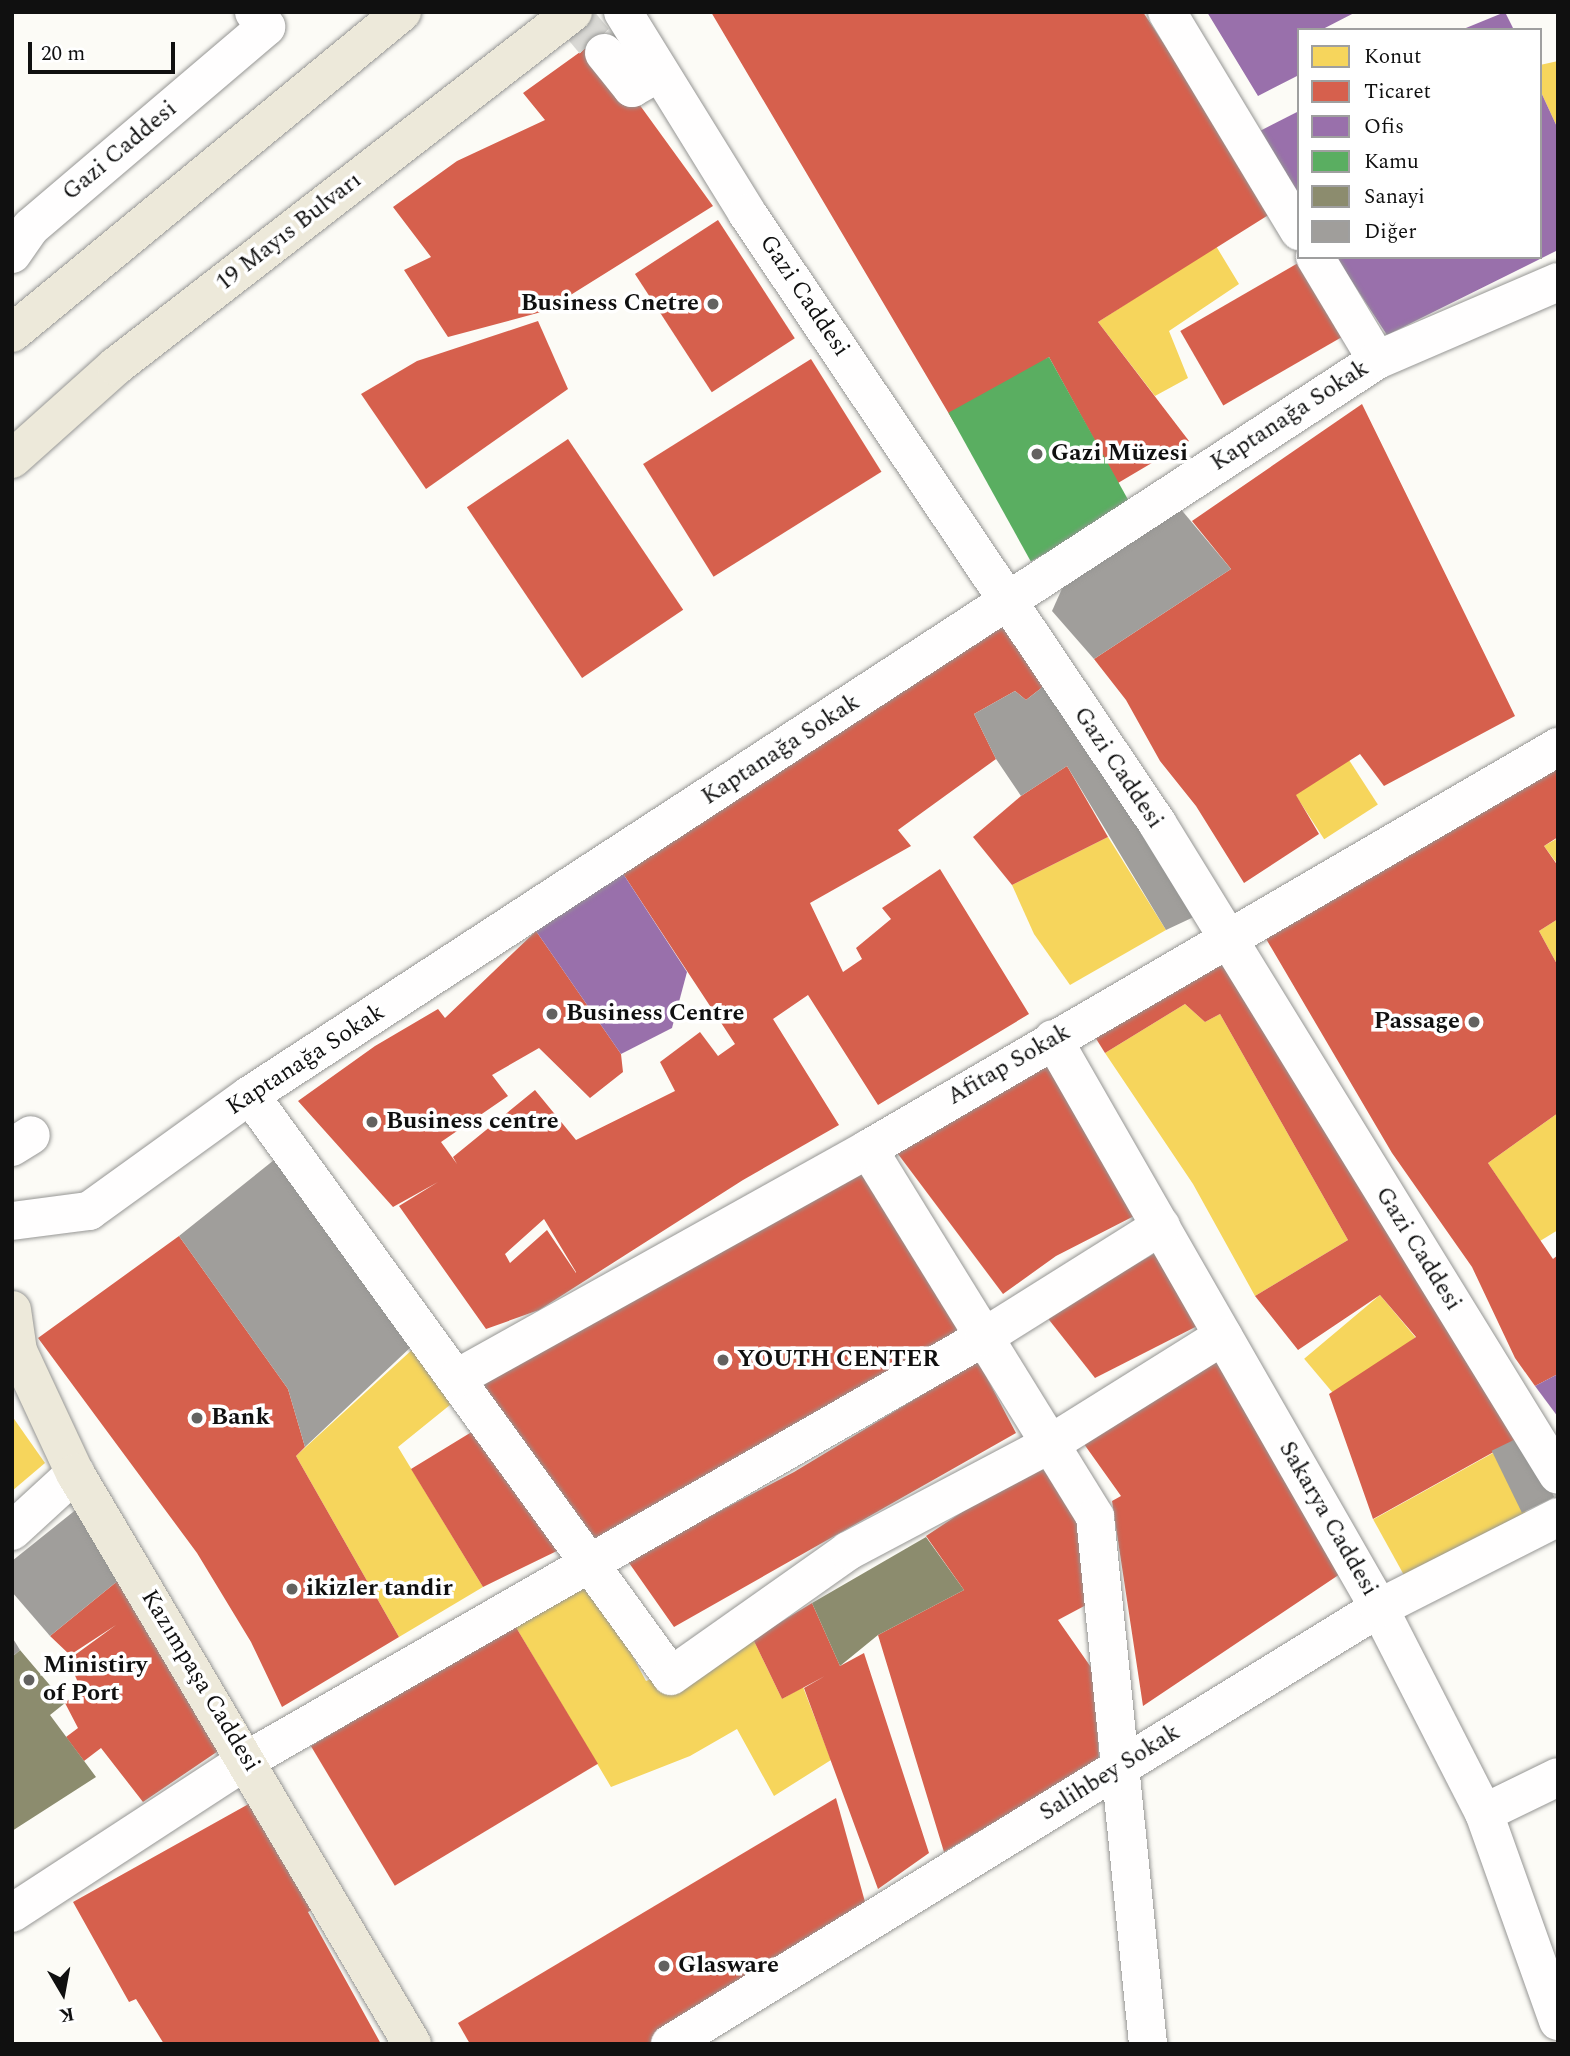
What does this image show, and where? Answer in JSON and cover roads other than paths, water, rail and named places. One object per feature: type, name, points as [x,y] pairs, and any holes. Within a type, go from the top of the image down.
[{"type":"main road","points":[[12,333],[402,12]]},
{"type":"main road","name":"19 Mayıs Bulvarı","points":[[12,459],[116,366],[573,12]]},
{"type":"main road","name":"Kazımpaşa Caddesi","points":[[12,1310],[18,1351],[75,1473],[247,1760],[412,2044]]},
{"type":"street","name":"Gazi Caddesi","points":[[623,12],[658,73],[1004,601],[1157,822],[1185,875],[1230,939],[1558,1475]]},
{"type":"street","points":[[1167,12],[1297,228]]},
{"type":"street","name":"Gazi Caddesi","points":[[12,254],[31,226],[268,17]]},
{"type":"street","points":[[604,54],[632,88],[658,73]]},
{"type":"street","points":[[1316,259],[1377,360]]},
{"type":"street","name":"Kaptanağa Sokak","points":[[12,1221],[89,1211],[250,1095],[1377,360],[1558,282]]},
{"type":"street","name":"Afitap Sokak","points":[[457,1378],[868,1149],[1558,747]]},
{"type":"street","name":"Sakarya Caddesi","points":[[1054,1039],[1379,1608],[1484,1813],[1558,2021]]},
{"type":"street","points":[[250,1095],[671,1676],[848,1551],[1050,1444],[1223,1336]]},
{"type":"street","points":[[868,1149],[1095,1517],[1148,2044]]},
{"type":"street","points":[[12,1913],[247,1760],[984,1337],[1161,1226]]},
{"type":"street","points":[[12,1531],[75,1473]]},
{"type":"street","name":"Salihbey Sokak","points":[[670,2044],[1379,1608],[1558,1517]]},
{"type":"street","points":[[1484,1813],[1558,1777]]},
{"type":"tunnel","points":[[570,12],[604,53]]},
{"type":"place","name":"Business Cnetre","points":[[713,304]]},
{"type":"place","name":"Gazi Müzesi","points":[[1037,454]]},
{"type":"place","name":"Business Centre","points":[[552,1014]]},
{"type":"place","name":"Passage","points":[[1474,1022]]},
{"type":"place","name":"Business centre","points":[[372,1122]]},
{"type":"place","name":"YOUTH CENTER","points":[[723,1360]]},
{"type":"place","name":"Bank","points":[[197,1418]]},
{"type":"place","name":"ikizler tandir","points":[[292,1589]]},
{"type":"place","name":"Ministiry of Port","points":[[29,1680]]},
{"type":"place","name":"Glasware","points":[[664,1966]]}]
